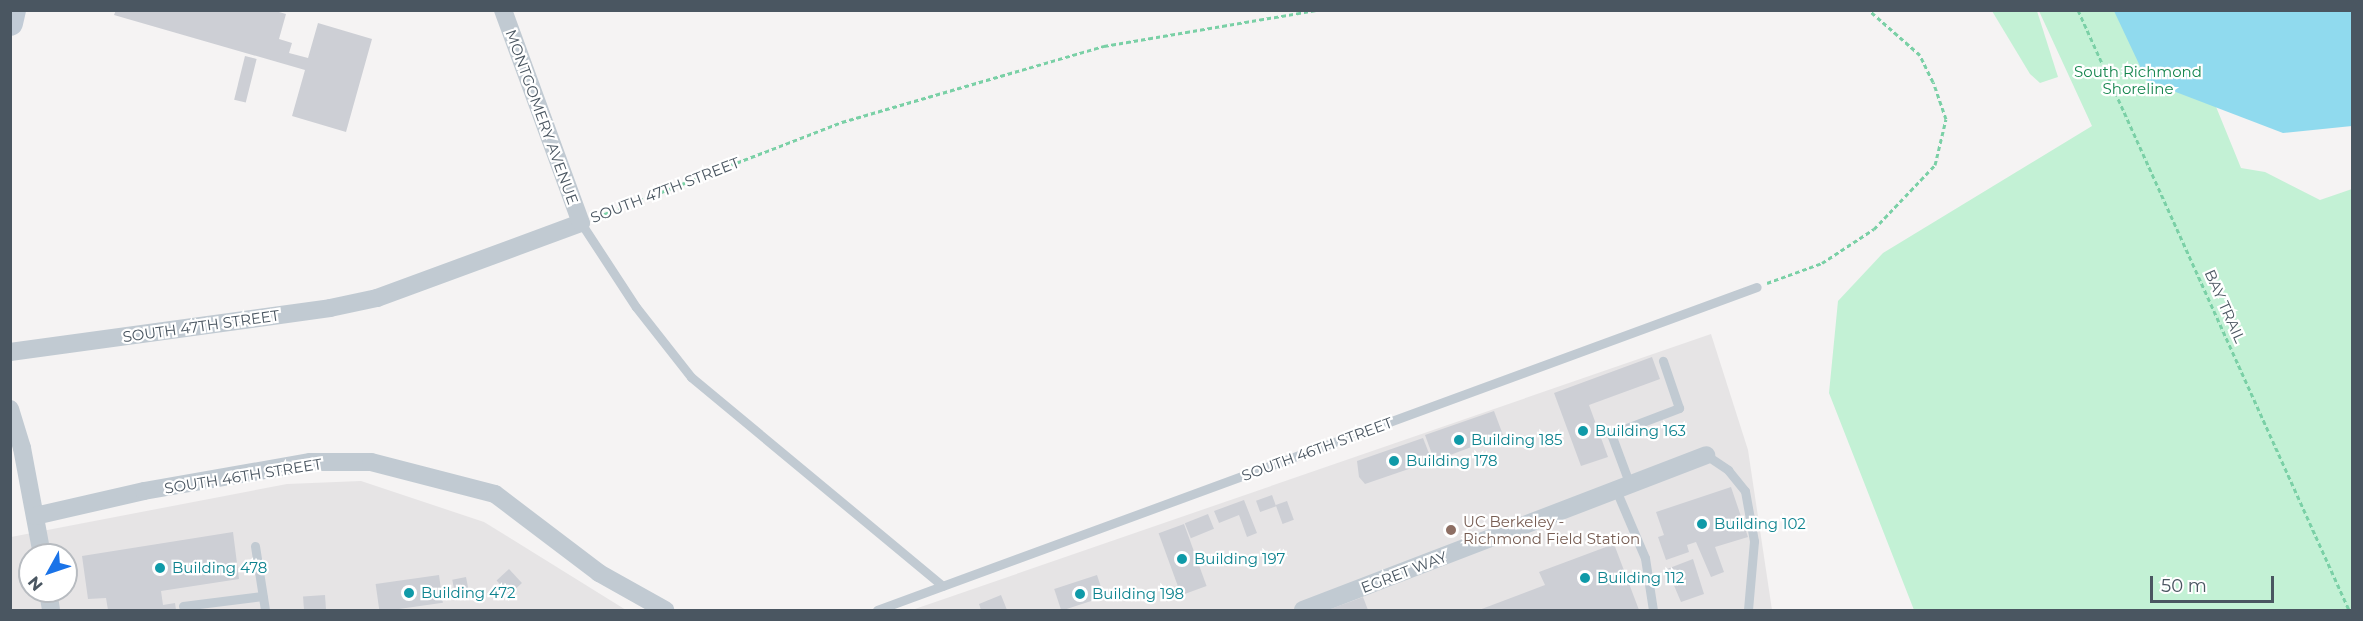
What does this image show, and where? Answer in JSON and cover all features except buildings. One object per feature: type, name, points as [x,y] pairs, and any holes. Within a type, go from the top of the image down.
[{"type":"street","points":[[10,23],[13,10]]},
{"type":"street","name":"MONTGOMERY AVENUE","points":[[503,10],[581,223]]},
{"type":"street","name":"SOUTH 47TH STREET","points":[[10,352],[330,308],[378,298],[581,223]]},
{"type":"street","points":[[10,409],[40,543]]},
{"type":"street","name":"EGRET WAY","points":[[1303,610],[1706,455]]},
{"type":"street","name":"SOUTH 46TH STREET","points":[[35,516],[144,491],[310,462],[371,462],[495,494],[599,573],[665,610]]},
{"type":"lane","points":[[581,223],[636,307],[691,377],[943,586]]},
{"type":"lane","name":"SOUTH 46TH STREET","points":[[877,610],[1757,287]]},
{"type":"lane","points":[[1653,610],[1645,558],[1623,487],[1611,434],[1679,408],[1664,361]]},
{"type":"lane","points":[[1706,455],[1728,470],[1745,491],[1754,541],[1748,610]]},
{"type":"lane","points":[[255,546],[265,610]]},
{"type":"lane","points":[[183,606],[262,596]]},
{"type":"path","name":"SOUTH 47TH STREET","points":[[581,223],[842,122],[1104,46],[1316,10]]},
{"type":"path","points":[[1757,287],[1822,263],[1874,229],[1935,165],[1946,119],[1933,82],[1920,55],[1869,10]]},
{"type":"path","name":"BAY TRAIL","points":[[2078,10],[2349,610]]},
{"type":"shaded area","name":"UC Berkeley - Richmond Field Station","points":[[1711,334],[1748,450],[1772,610],[912,610]]},
{"type":"shaded area","points":[[361,481],[484,522],[626,610],[11,610],[11,537],[287,484]]},
{"type":"green space","points":[[1992,11],[2037,11],[2058,77],[2040,83],[2030,74]]},
{"type":"green space","name":"South Richmond Shoreline","points":[[2039,11],[2177,11],[2241,168],[2265,172],[2320,200],[2352,189],[2352,610],[1914,610],[1829,393],[1838,301],[1883,253],[2092,126]]},
{"type":"water","points":[[2114,11],[2352,11],[2352,126],[2283,133],[2147,81]]},
{"type":"place","name":"Building 163","points":[[1583,431]]},
{"type":"place","name":"Building 185","points":[[1459,440]]},
{"type":"place","name":"Building 178","points":[[1394,461]]},
{"type":"place","name":"Building 102","points":[[1702,524]]},
{"type":"place","name":"UC Berkeley - Richmond Field Station","points":[[1451,530]]},
{"type":"place","name":"Building 197","points":[[1182,559]]},
{"type":"place","name":"Building 478","points":[[160,568]]},
{"type":"place","name":"Building 112","points":[[1585,578]]},
{"type":"place","name":"Building 472","points":[[409,593]]},
{"type":"place","name":"Building 198","points":[[1080,594]]}]
